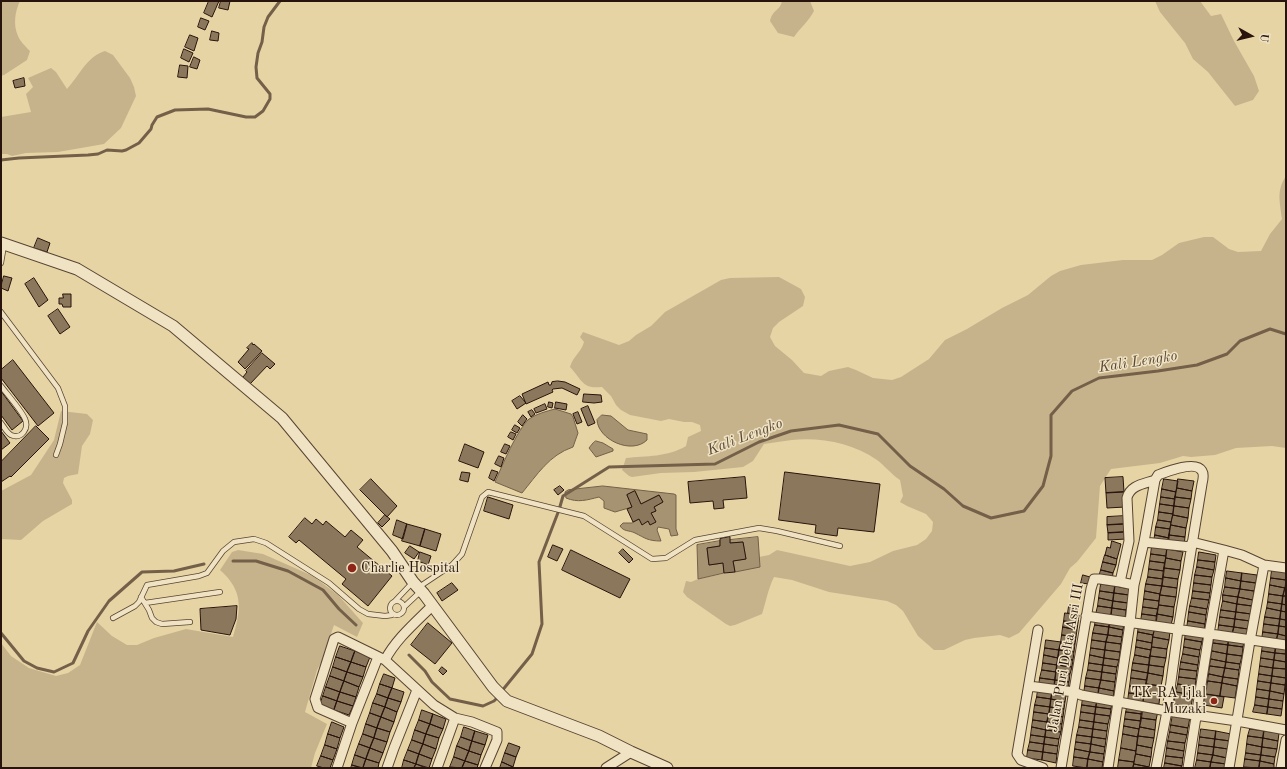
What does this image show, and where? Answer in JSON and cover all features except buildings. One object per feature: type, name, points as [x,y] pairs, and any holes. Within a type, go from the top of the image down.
[{"type":"street","points":[[3,243],[78,269],[173,326],[282,418],[392,551],[417,587],[493,687],[507,701],[599,736],[667,768]]},
{"type":"street","points":[[1108,768],[1130,623],[1134,585],[1144,542],[1155,480],[1158,475],[1184,466],[1196,467],[1202,471],[1202,484],[1178,630],[1167,711],[1156,768]]},
{"type":"street","points":[[1134,585],[1120,582],[1129,540],[1128,492],[1134,487],[1155,480]]},
{"type":"street","points":[[1144,542],[1192,545],[1224,550],[1242,555],[1264,565],[1286,568]]},
{"type":"street","points":[[1188,768],[1224,550]]},
{"type":"street","points":[[1229,768],[1264,565]]},
{"type":"street","name":"Jalan Puri Delta Asri III","points":[[1061,768],[1086,616],[1094,579],[1120,582]]},
{"type":"street","points":[[337,768],[352,723],[381,659],[432,606]]},
{"type":"street","points":[[1086,616],[1286,646]]},
{"type":"street","points":[[1038,630],[1017,754],[1021,760],[1043,768]]},
{"type":"street","points":[[352,723],[318,708],[315,700],[334,639],[338,637],[343,638],[381,659],[434,706],[455,718],[472,722],[497,732],[498,740],[485,768]]},
{"type":"street","points":[[1029,686],[1074,692],[1081,695],[1167,711],[1286,730]]},
{"type":"street","points":[[387,768],[417,690]]},
{"type":"street","points":[[437,768],[455,718]]},
{"type":"street","points":[[1281,768],[1286,740]]},
{"type":"street","points":[[606,768],[631,752]]},
{"type":"lane","points":[[1,263],[3,243]]},
{"type":"lane","points":[[1,312],[58,388],[65,406],[65,423],[56,455]]},
{"type":"lane","points":[[1,386],[25,418],[27,425],[26,431],[20,435],[14,436],[10,434],[1,423]]},
{"type":"lane","points":[[392,615],[390,612],[391,603],[452,565],[462,554],[482,497],[488,492],[584,516],[652,559],[666,558],[695,540],[759,528],[840,546]]},
{"type":"lane","points":[[114,618],[135,606],[139,602],[147,585],[207,573],[223,551],[234,542],[254,539],[266,543],[329,583],[359,609],[368,614],[385,616],[400,615],[417,587]]},
{"type":"lane","points":[[145,603],[220,592]]},
{"type":"lane","points":[[141,597],[152,618],[156,622],[162,624],[190,622]]},
{"type":"lane","points":[[395,601],[402,603],[404,607]]},
{"type":"shaded area","points":[[1,1],[20,1],[16,14],[16,32],[23,44],[30,51],[27,60],[1,76]]},
{"type":"shaded area","points":[[782,1],[810,1],[814,11],[794,37],[778,33],[770,21],[773,14],[780,7]]},
{"type":"shaded area","points":[[1155,1],[1200,1],[1211,16],[1221,14],[1234,41],[1254,76],[1259,91],[1253,100],[1235,106],[1208,72],[1193,59],[1185,43],[1160,12]]},
{"type":"shaded area","points":[[105,51],[113,55],[130,78],[136,96],[121,128],[104,144],[58,152],[26,153],[12,156],[1,154],[1,117],[31,112],[26,94],[33,87],[28,78],[51,68],[56,72],[67,89],[88,62],[98,54]]},
{"type":"shaded area","points":[[1286,176],[1286,448],[1272,446],[1236,448],[1215,455],[1191,457],[1183,456],[1160,463],[1111,469],[1100,486],[1096,538],[1077,562],[1070,568],[1061,584],[1019,633],[1009,638],[1000,635],[974,638],[965,640],[944,650],[934,650],[918,636],[903,611],[896,605],[887,601],[829,592],[792,580],[774,577],[762,614],[735,625],[730,626],[726,624],[687,597],[683,592],[686,581],[691,582],[698,579],[760,566],[759,557],[769,555],[777,550],[850,566],[870,562],[893,551],[917,545],[926,539],[932,531],[933,522],[926,514],[900,502],[903,496],[900,480],[877,460],[858,449],[836,442],[814,439],[788,440],[764,444],[753,461],[743,467],[694,472],[661,473],[632,477],[629,476],[622,470],[626,458],[664,454],[679,450],[686,446],[688,437],[701,431],[700,425],[692,422],[669,419],[661,421],[630,415],[616,405],[611,396],[602,387],[590,387],[583,383],[570,367],[583,346],[584,342],[580,337],[583,332],[619,345],[629,341],[651,326],[665,312],[721,280],[730,278],[779,277],[801,289],[805,297],[803,306],[779,322],[773,328],[770,337],[775,346],[792,360],[804,373],[821,376],[829,371],[848,367],[873,378],[892,380],[901,377],[929,359],[945,340],[1028,295],[1051,276],[1060,271],[1081,265],[1123,260],[1152,260],[1179,243],[1204,237],[1213,237],[1229,249],[1238,252],[1261,251],[1270,234],[1282,219],[1280,192]]},
{"type":"shaded area","points":[[555,409],[571,414],[573,417],[578,433],[573,447],[550,460],[522,493],[495,482],[510,449],[524,424],[535,416]]},
{"type":"shaded area","points":[[61,411],[87,414],[93,420],[90,434],[82,446],[78,474],[64,478],[63,483],[72,500],[72,504],[43,521],[21,540],[1,539],[1,491],[31,475],[54,440]]},
{"type":"shaded area","points":[[602,415],[611,416],[628,430],[647,434],[647,440],[641,444],[625,446],[609,439],[603,434],[599,427],[597,420]]},
{"type":"shaded area","points":[[596,441],[603,443],[613,449],[613,451],[596,457],[589,448]]},
{"type":"shaded area","points":[[603,486],[676,495],[676,529],[678,535],[671,536],[669,529],[658,527],[657,530],[661,541],[653,540],[625,530],[620,526],[623,523],[632,523],[639,519],[642,524],[648,521],[655,522],[651,513],[656,511],[654,507],[663,502],[659,495],[641,504],[635,491],[627,495],[632,507],[615,512],[604,508],[604,501],[599,497],[579,501],[566,498],[565,492],[568,490]]},
{"type":"shaded area","points":[[758,537],[760,567],[735,572],[733,561],[746,559],[743,542],[730,543],[730,540]]},
{"type":"shaded area","points":[[720,541],[720,546],[707,548],[709,565],[723,563],[724,573],[698,579],[697,545]]},
{"type":"shaded area","points":[[238,550],[263,554],[313,576],[338,595],[363,623],[357,637],[334,625],[322,661],[317,670],[305,712],[327,724],[315,753],[311,768],[1,768],[1,643],[11,656],[29,668],[56,676],[68,673],[80,665],[97,622],[112,636],[127,645],[137,645],[154,638],[186,629],[233,637],[239,609],[237,593],[228,578],[220,570],[232,552]]},
{"type":"waterway","points":[[1,160],[88,155],[98,154],[107,150],[126,150],[139,143],[151,129],[157,117],[175,110],[208,109],[246,117],[255,117],[263,111],[270,99],[270,94],[257,78],[256,67],[264,27],[268,17],[280,1]]},
{"type":"waterway","name":"Kali Lengko","points":[[501,692],[532,654],[542,624],[539,562],[563,496],[609,467],[715,464],[759,442],[791,431],[839,425],[878,434],[910,466],[944,489],[963,506],[991,518],[1024,511],[1043,486],[1051,456],[1051,415],[1072,391],[1099,378],[1197,365],[1227,354],[1240,341],[1270,329],[1286,334]]},
{"type":"waterway","name":"Kali Lengko","points":[[233,561],[256,561],[288,571],[323,590],[339,609],[356,625]]},
{"type":"waterway","name":"Kali Lengko","points":[[1,633],[24,661],[37,668],[54,672],[73,663],[88,631],[109,601],[142,572],[174,571],[204,564]]},
{"type":"waterway","name":"Kali Lengko","points":[[409,655],[425,671],[432,682],[450,699],[483,706],[494,701],[498,697]]},
{"type":"place","name":"Charlie Hospital","points":[[352,568]]},
{"type":"place","name":"TK-RA Ijlal Muzaki","points":[[1214,701]]}]
